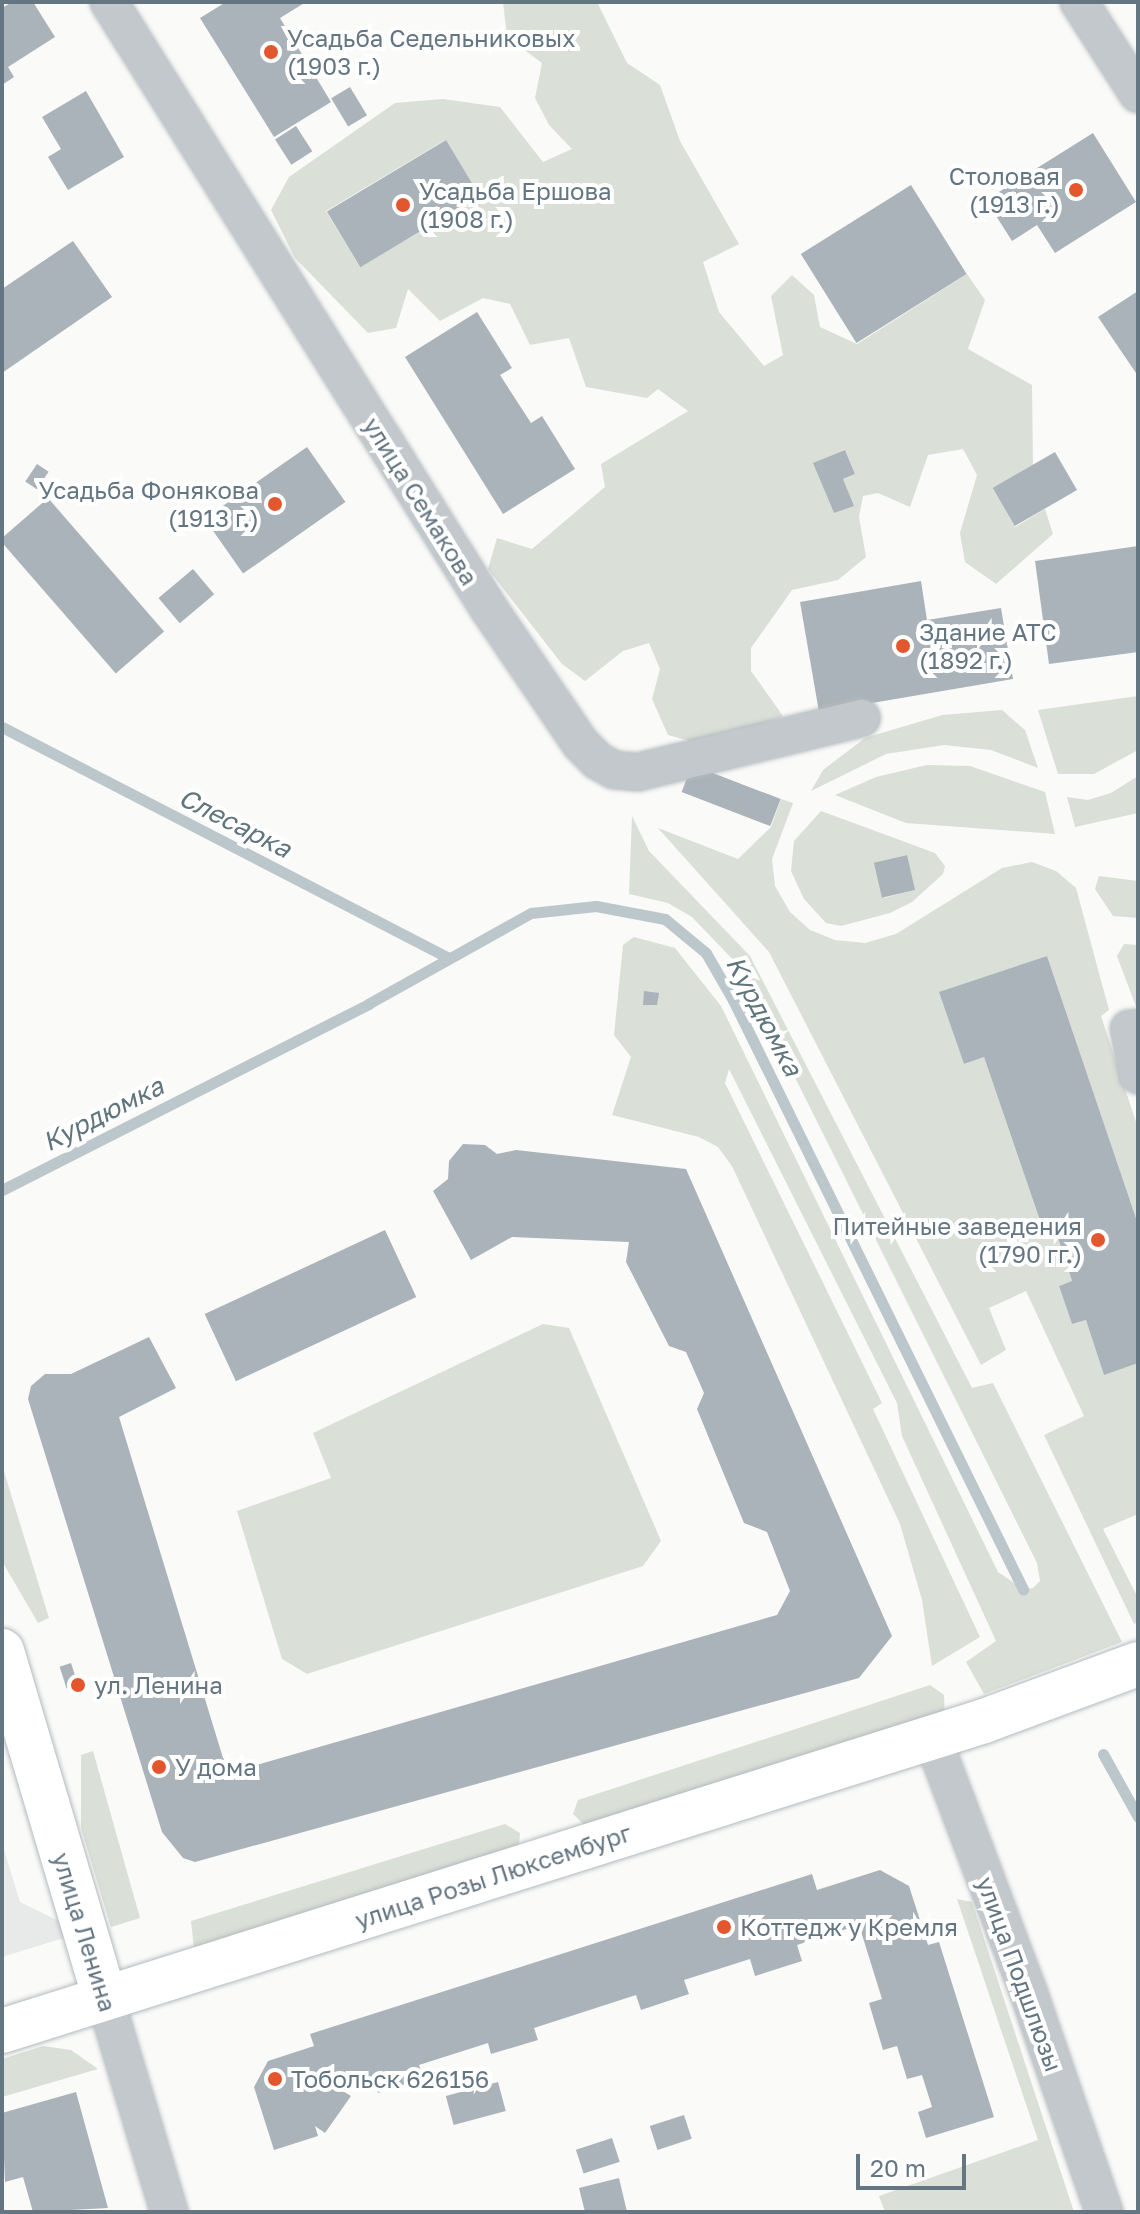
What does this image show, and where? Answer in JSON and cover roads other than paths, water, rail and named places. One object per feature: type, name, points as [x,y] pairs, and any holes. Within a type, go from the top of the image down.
[{"type":"main road","name":"улица Ленина","points":[[2,1651],[105,1998]]},
{"type":"main road","name":"улица Розы Люксембург","points":[[2,2031],[984,1721],[1138,1664]]},
{"type":"street","name":"улица Семакова","points":[[109,2],[489,609],[580,743],[598,761],[614,770],[638,772],[862,718]]},
{"type":"street","points":[[1079,2],[1138,94]]},
{"type":"street","points":[[1138,1028],[1129,1029],[1138,1075]]},
{"type":"street","name":"улица Подшлюзы","points":[[932,1737],[1029,1994],[1104,2212]]},
{"type":"street","name":"улица Ленина","points":[[105,1998],[169,2212]]},
{"type":"waterway","name":"Слесарка","points":[[2,727],[447,957]]},
{"type":"waterway","name":"Курдюмка","points":[[2,1190],[368,1004],[531,913],[596,906],[665,919],[706,953],[733,1000],[1023,1589]]},
{"type":"waterway","name":"Курдюмка","points":[[1103,1754],[1138,1817]]},
{"type":"place","name":"Усадьба Седельниковых (1903 г.)","points":[[271,52]]},
{"type":"place","name":"Столовая (1913 г.)","points":[[1076,190]]},
{"type":"place","name":"Усадьба Ершова (1908 г.)","points":[[403,205]]},
{"type":"place","name":"Усадьба Фонякова (1913 г.)","points":[[275,504]]},
{"type":"place","name":"Здание АТС (1892 г.)","points":[[903,646]]},
{"type":"place","name":"Питейные заведения (1790 гг.)","points":[[1098,1240]]},
{"type":"place","name":"ул. Ленина","points":[[78,1685]]},
{"type":"place","name":"У дома","points":[[159,1767]]},
{"type":"place","name":"Коттедж у Кремля","points":[[724,1927]]},
{"type":"place","name":"Тобольск 626156","points":[[275,2079]]}]
